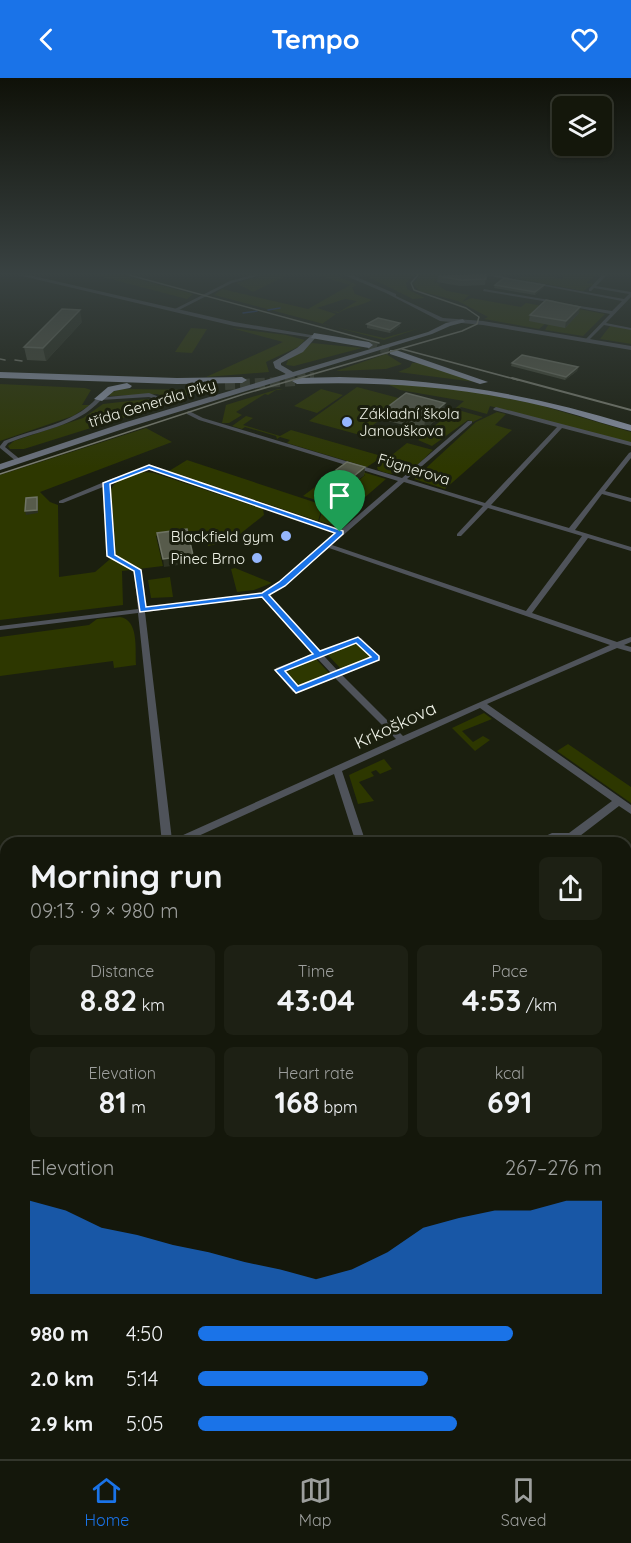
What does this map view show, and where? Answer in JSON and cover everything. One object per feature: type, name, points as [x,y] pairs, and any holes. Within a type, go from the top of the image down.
[{"type":"highway","points":[[328,339],[367,349]]},
{"type":"highway","points":[[563,403],[434,379],[370,374],[318,375],[399,369],[407,364],[406,360],[393,352],[472,379],[563,403],[631,425]]},
{"type":"highway","points":[[292,374],[448,385],[532,400],[631,425]]},
{"type":"highway","points":[[0,377],[244,384]]},
{"type":"highway","points":[[0,377],[93,386],[99,388],[101,397],[119,387],[189,386]]},
{"type":"highway","points":[[32,380],[226,387]]},
{"type":"main road","points":[[292,374],[277,362],[300,350],[311,339]]},
{"type":"main road","name":"třída Generála Píky","points":[[0,462],[16,459],[180,407],[244,384],[292,374],[402,339]]},
{"type":"main road","name":"třída Generála Píky","points":[[180,407],[226,387],[292,374],[367,349]]},
{"type":"main road","name":"třída Generála Píky","points":[[0,467],[16,459]]},
{"type":"street","points":[[578,339],[631,348]]},
{"type":"street","name":"Fügnerova","points":[[101,397],[149,395],[180,407],[201,419],[631,549]]},
{"type":"street","points":[[16,459],[2,447],[6,441],[76,418],[88,411],[101,397]]},
{"type":"street","points":[[496,409],[562,424],[631,444]]},
{"type":"street","points":[[0,628],[264,595],[282,584],[470,422]]},
{"type":"street","points":[[459,535],[562,424]]},
{"type":"street","points":[[571,531],[631,454]]},
{"type":"street","points":[[61,502],[149,467],[340,532]]},
{"type":"street","points":[[106,483],[111,556],[137,570],[166,837]]},
{"type":"street","points":[[601,492],[631,500]]},
{"type":"street","points":[[527,615],[587,536]]},
{"type":"street","points":[[327,546],[631,650]]},
{"type":"street","points":[[264,595],[336,674],[402,740]]},
{"type":"street","name":"Krkoškova","points":[[187,837],[631,639]]},
{"type":"street","points":[[358,640],[376,658],[296,690],[279,670],[319,655],[358,640]]},
{"type":"street","points":[[481,704],[631,810]]},
{"type":"street","points":[[337,770],[359,837]]},
{"type":"street","points":[[575,837],[619,801]]},
{"type":"green space","points":[[183,339],[200,339],[192,353],[175,352]]},
{"type":"green space","points":[[274,339],[305,340],[298,347],[266,362],[269,372],[206,377],[283,342]]},
{"type":"green space","points":[[603,339],[631,339],[631,344]]},
{"type":"green space","points":[[312,343],[362,348],[294,366],[286,365],[288,360]]},
{"type":"green space","points":[[386,354],[402,364],[386,369],[336,371]]},
{"type":"green space","points":[[412,363],[426,363],[475,382],[398,372],[410,367]]},
{"type":"green space","points":[[383,382],[470,391],[536,404],[631,432],[631,443],[490,406],[487,414],[461,407],[458,410],[483,417],[473,422],[468,420],[432,446],[418,440],[464,401],[400,390]]},
{"type":"green space","points":[[0,384],[85,388],[91,390],[82,405],[90,405],[73,416],[0,441]]},
{"type":"green space","points":[[357,387],[406,400],[360,435],[309,421]]},
{"type":"green space","points":[[122,389],[207,390],[172,399],[157,394],[110,396],[109,393]]},
{"type":"green space","points":[[278,389],[283,390],[265,394],[236,412],[242,415],[229,423],[222,423],[226,405]]},
{"type":"green space","points":[[321,389],[343,395],[317,413],[294,406]]},
{"type":"green space","points":[[147,399],[167,404],[24,449],[10,449],[8,446],[14,441],[83,418],[103,404]]},
{"type":"green space","points":[[497,412],[506,414],[495,425],[512,430],[445,489],[414,479],[476,422]]},
{"type":"green space","points":[[246,416],[253,418],[243,425],[280,436],[291,430],[385,455],[367,467],[287,443],[290,440],[280,437],[277,439],[276,436],[245,427],[242,429],[232,426]]},
{"type":"green space","points":[[146,428],[172,442],[40,492],[50,502],[58,505],[59,577],[95,572],[116,554],[111,490],[118,481],[129,475],[142,472],[154,473],[263,509],[264,515],[235,538],[220,540],[221,543],[208,546],[203,530],[156,536],[163,566],[122,571],[123,605],[0,620],[0,475]]},
{"type":"green space","points":[[407,443],[433,450],[414,468],[402,474],[378,470],[377,467]]},
{"type":"green space","points":[[187,460],[323,505],[318,521],[169,471]]},
{"type":"green space","points":[[343,466],[386,479],[349,511],[321,502],[325,499],[334,502],[365,475],[347,469],[339,481],[316,500],[303,496]]},
{"type":"green space","points":[[324,505],[352,514],[337,524],[325,523],[319,521]]},
{"type":"green space","points":[[235,568],[272,583],[254,590],[237,592],[231,569]]},
{"type":"green space","points":[[170,577],[173,597],[151,598],[148,580]]},
{"type":"green space","points":[[120,617],[126,619],[133,629],[136,665],[114,668],[113,661],[0,676],[0,637],[89,625],[97,619]]},
{"type":"green space","points":[[356,643],[371,654],[371,658],[342,670],[327,654]]},
{"type":"green space","points":[[315,658],[330,674],[297,686],[285,673]]},
{"type":"green space","points":[[484,713],[492,719],[462,731],[473,742],[483,736],[490,740],[475,751],[452,728]]},
{"type":"green space","points":[[568,744],[631,787],[631,803],[557,751]]},
{"type":"green space","points":[[384,759],[392,769],[380,774],[376,770],[371,772],[374,776],[359,782],[374,801],[358,804],[349,775]]},
{"type":"building","points":[[32,339],[51,339],[43,348],[24,347]]},
{"type":"building","points":[[522,355],[578,367],[566,377],[512,363]]},
{"type":"building","points":[[406,393],[445,403],[425,420],[385,409]]},
{"type":"building","points":[[347,462],[365,467],[333,493],[320,489],[340,473],[336,470]]},
{"type":"building","points":[[37,497],[37,510],[25,511],[26,498]]},
{"type":"building","points":[[187,529],[193,555],[163,559],[157,533]]},
{"type":"tunnel","points":[[369,345],[393,352]]},
{"type":"tunnel","points":[[285,377],[314,376]]},
{"type":"tunnel","points":[[225,385],[297,381]]},
{"type":"tram line","points":[[0,474],[244,394],[433,339]]},
{"type":"railway","points":[[366,339],[379,343]]},
{"type":"railway","points":[[402,349],[518,380]]},
{"type":"railway","points":[[0,359],[5,360]]},
{"type":"railway","points":[[15,360],[22,361]]},
{"type":"railway","points":[[512,378],[631,410]]},
{"type":"place","name":"Základní škola Janouškova","points":[[347,422]]},
{"type":"place","name":"Blackfield gym","points":[[286,536]]},
{"type":"place","name":"Pinec Brno","points":[[257,558]]},
{"type":"route","points":[[340,532],[149,467],[106,483],[111,556],[137,570],[143,610],[264,595],[319,655],[279,670],[296,690],[376,658],[358,640],[319,655],[272,604],[264,595],[282,584],[340,532]]}]
